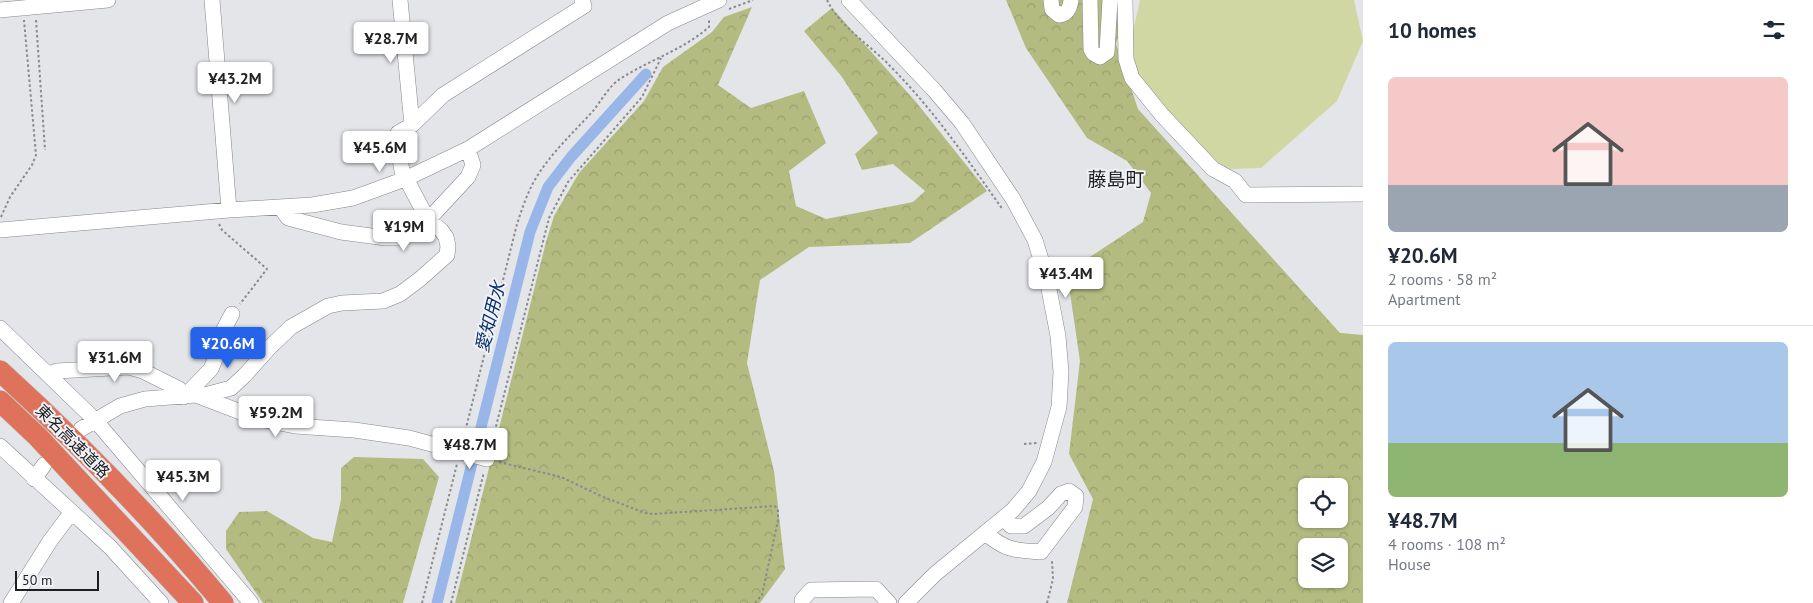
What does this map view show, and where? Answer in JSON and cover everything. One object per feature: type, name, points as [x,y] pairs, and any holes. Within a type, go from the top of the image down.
[{"type":"highway","name":"東名高速道路","points":[[0,371],[34,402],[123,491],[223,603]]},
{"type":"highway","name":"東名高速道路","points":[[0,401],[38,437],[192,603]]},
{"type":"street","points":[[0,10],[108,0]]},
{"type":"street","points":[[212,0],[228,210]]},
{"type":"street","points":[[400,0],[412,125]]},
{"type":"street","points":[[81,429],[120,406],[145,399],[201,396],[230,388],[291,327],[328,306],[342,303],[383,301],[400,294],[420,279],[448,255],[448,246],[441,230],[428,220],[405,180],[397,141],[398,133],[412,125],[443,95],[584,6],[582,0]]},
{"type":"street","points":[[849,0],[934,90],[962,124],[1013,199],[1035,240],[1047,279],[1058,336],[1062,372],[1059,407],[1044,462],[1030,491],[1013,510],[935,574],[906,603]]},
{"type":"street","points":[[1051,0],[1052,9],[1059,15],[1064,15],[1068,11],[1071,0]]},
{"type":"street","points":[[1090,0],[1091,48],[1093,53],[1100,57],[1107,52],[1110,0]]},
{"type":"street","points":[[1125,0],[1126,59],[1132,78],[1162,115],[1214,169],[1235,181],[1246,194],[1363,194]]},
{"type":"street","points":[[0,230],[228,210],[281,208],[353,198],[405,180],[468,149],[668,23],[722,6]]},
{"type":"street","points":[[281,208],[288,218],[340,232],[400,238],[428,220],[471,171],[473,165],[468,149]]},
{"type":"street","points":[[184,396],[211,369],[220,347],[224,329],[232,314]]},
{"type":"street","points":[[0,328],[95,420],[251,603]]},
{"type":"street","points":[[48,374],[56,371],[129,367],[143,371],[179,390],[184,396]]},
{"type":"street","points":[[201,396],[259,419],[295,426],[354,430],[409,438],[488,459]]},
{"type":"street","points":[[0,446],[110,548],[160,603]]},
{"type":"street","points":[[34,479],[44,465]]},
{"type":"street","points":[[985,533],[1000,545],[1015,550],[1041,552],[1075,507],[1076,496],[1069,492],[1061,494],[1048,508],[1024,526],[1011,526],[1003,518]]},
{"type":"street","points":[[11,603],[50,541],[71,513]]},
{"type":"street","points":[[802,600],[811,590],[876,589],[890,603]]},
{"type":"path","points":[[722,6],[753,0]]},
{"type":"path","points":[[827,0],[838,17],[890,66],[933,115],[1007,216]]},
{"type":"path","points":[[29,7],[46,150]]},
{"type":"path","points":[[0,218],[10,197],[32,166],[36,155],[29,7]]},
{"type":"path","points":[[422,603],[517,224],[526,197],[535,180],[557,150],[617,81],[640,67],[662,58],[701,34],[710,27],[709,18]]},
{"type":"path","points":[[451,603],[549,218],[560,195],[573,175],[642,97],[662,58]]},
{"type":"path","points":[[213,212],[222,230],[267,269],[232,314]]},
{"type":"path","points":[[1024,444],[1037,443]]},
{"type":"path","points":[[488,459],[561,477],[601,496],[645,513],[775,506],[778,511],[778,520],[762,595],[755,603]]},
{"type":"path","points":[[1045,548],[1052,560],[1053,579],[1047,603]]},
{"type":"green space","points":[[1006,0],[1128,0],[1116,44],[1138,109],[1340,333],[1363,335],[1363,603],[1067,603],[1093,499],[1069,454],[1080,361],[1067,272],[1143,222],[1151,193],[1127,161],[1087,138],[1026,48]]},
{"type":"green space","points":[[1140,0],[1354,0],[1363,41],[1337,101],[1261,168],[1230,169],[1207,157],[1145,100],[1130,45]]},
{"type":"green space","points":[[752,7],[718,85],[751,108],[804,91],[826,143],[789,171],[796,206],[826,219],[913,202],[925,191],[893,164],[862,170],[855,154],[878,133],[842,77],[804,31],[832,8],[916,102],[987,191],[910,243],[809,247],[760,280],[747,363],[774,471],[785,569],[760,603],[455,603],[554,216],[579,173],[644,101],[663,67],[712,32],[724,17]]},
{"type":"green space","points":[[354,457],[423,459],[439,477],[403,603],[263,603],[226,549],[226,531],[239,512],[267,511],[313,538],[332,542],[341,500],[341,468]]},
{"type":"waterway","name":"愛知用水","points":[[437,603],[530,232],[548,187],[571,157],[646,74]]},
{"type":"district","name":"藤島町","points":[[1116,179]]}]
